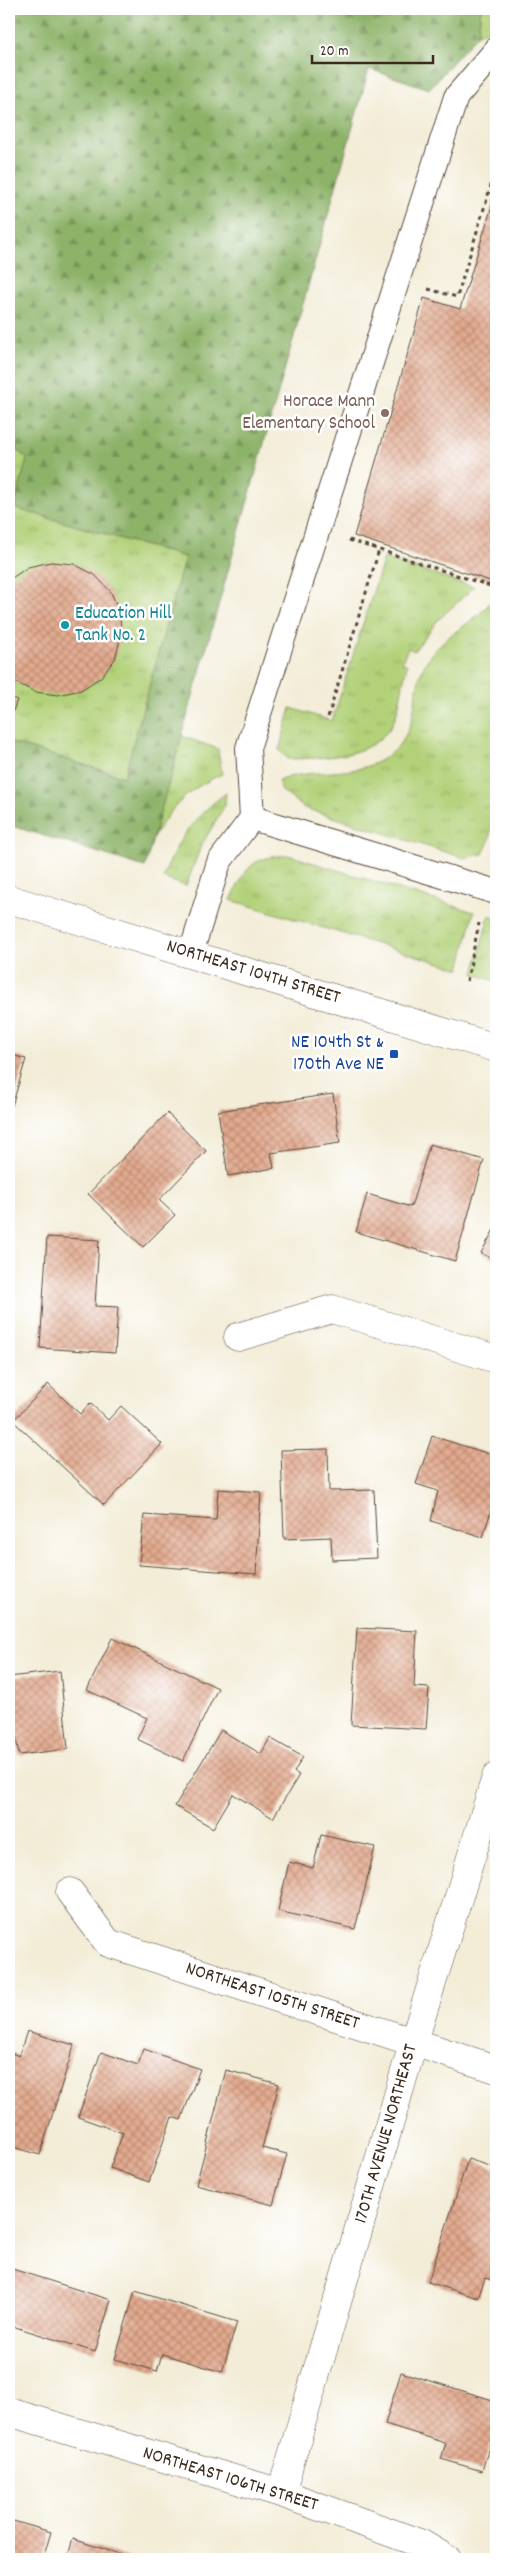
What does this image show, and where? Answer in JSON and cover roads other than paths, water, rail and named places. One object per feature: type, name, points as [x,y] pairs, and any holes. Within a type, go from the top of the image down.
[{"type":"street","name":"NORTHEAST 104TH STREET","points":[[9,899],[496,1048]]},
{"type":"street","points":[[238,1337],[332,1309],[496,1359]]},
{"type":"street","name":"170TH AVENUE NORTHEAST","points":[[281,2493],[413,2044],[496,1777]]},
{"type":"street","name":"NORTHEAST 105TH STREET","points":[[70,1892],[108,1943],[413,2044],[496,2069]]},
{"type":"street","name":"NORTHEAST 106TH STREET","points":[[9,2412],[281,2493],[422,2544],[447,2559]]},
{"type":"lane","points":[[191,954],[219,862],[252,818],[248,748],[456,97],[496,50]]},
{"type":"lane","points":[[252,818],[496,892]]},
{"type":"place","name":"Horace Mann Elementary School","points":[[385,413]]},
{"type":"place","name":"Education Hill Tank No. 2","points":[[65,625]]},
{"type":"place","name":"NE 104th St & 170th Ave NE","points":[[394,1054]]}]
